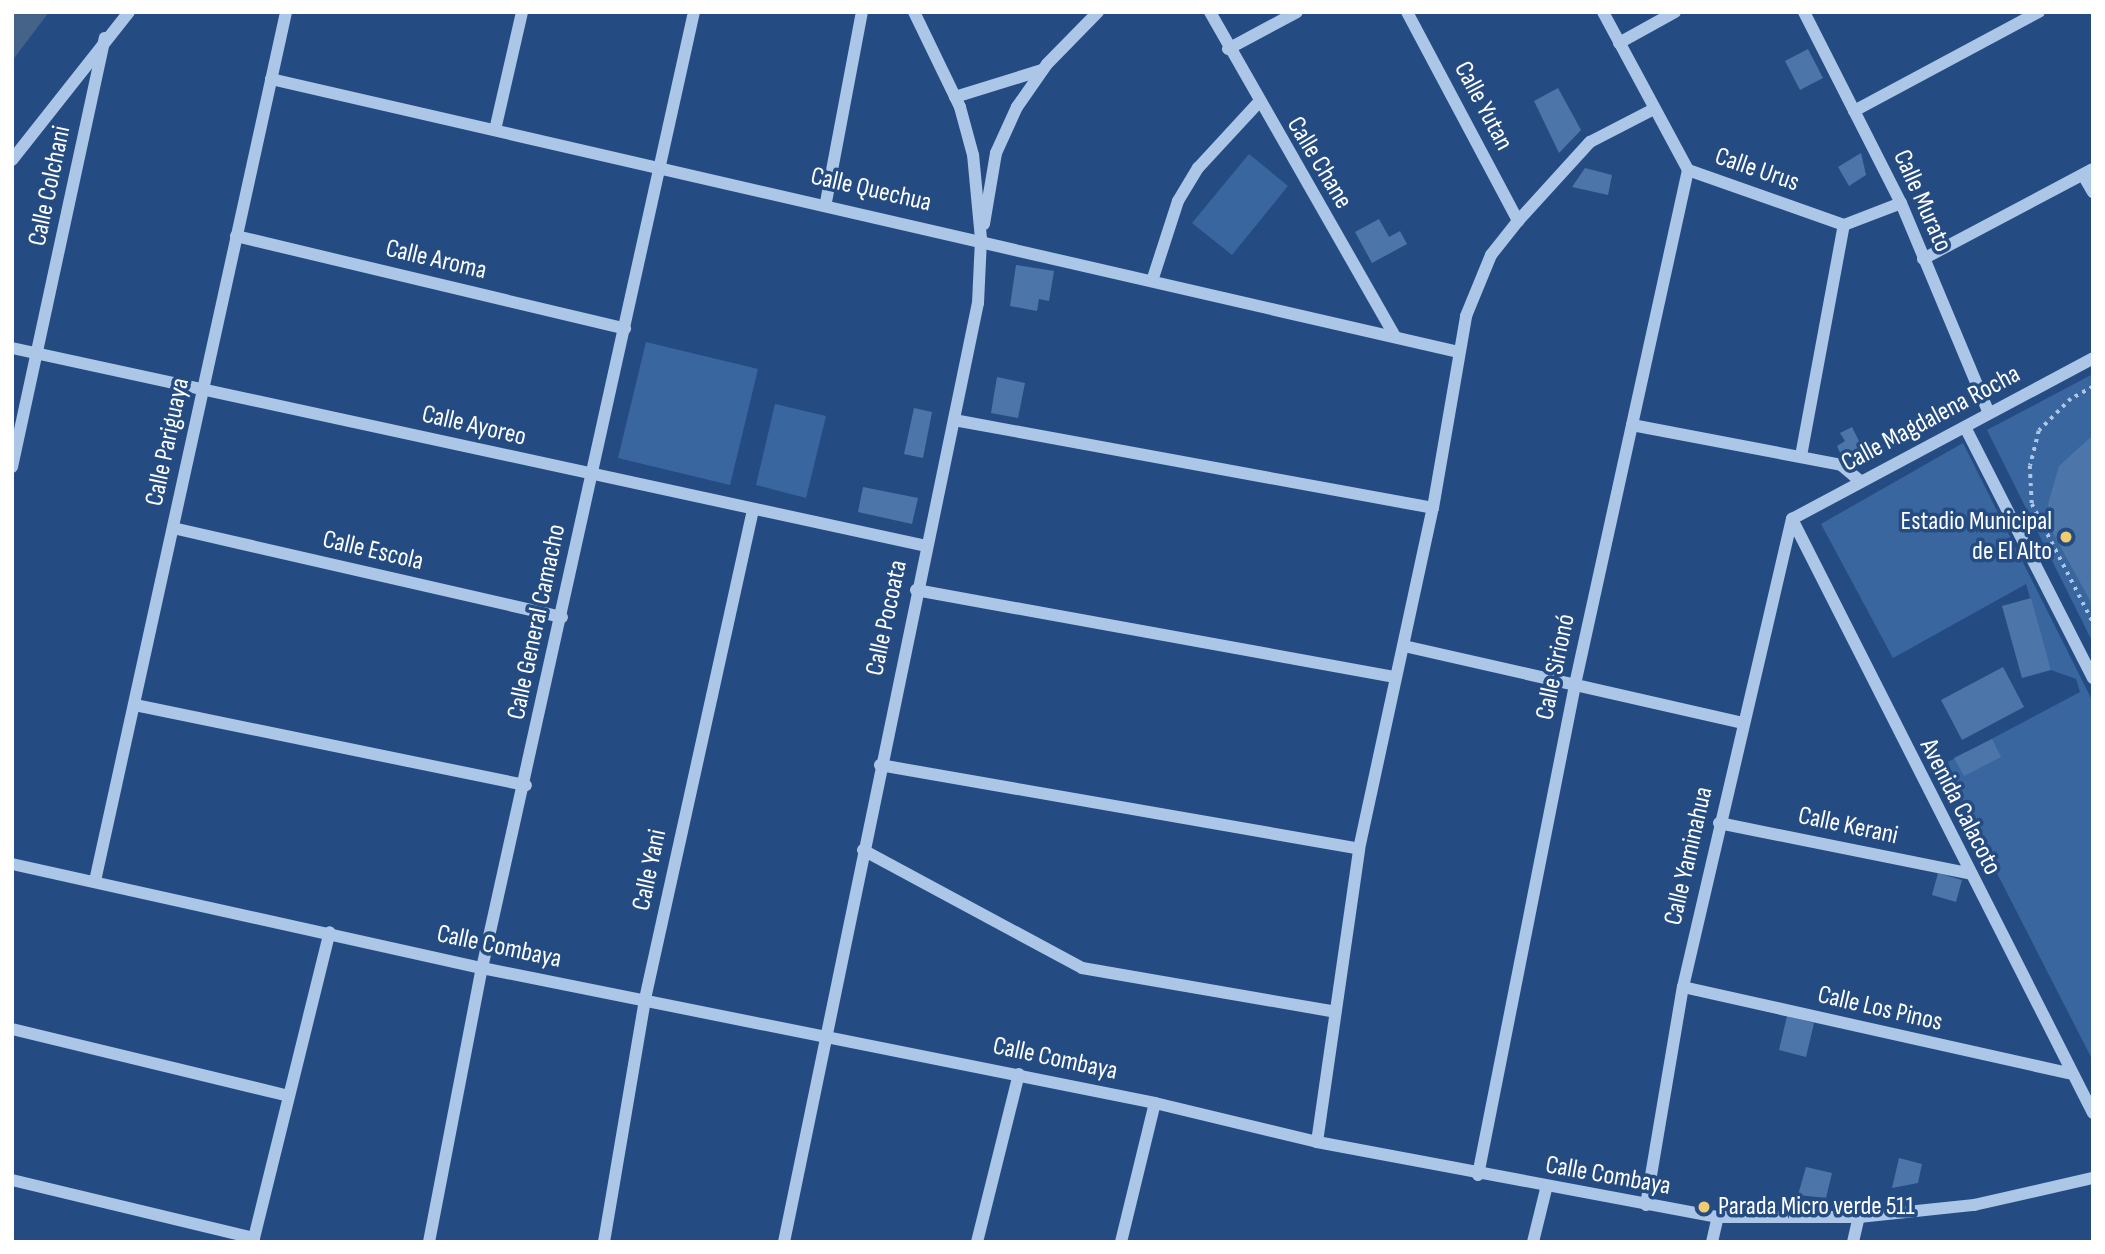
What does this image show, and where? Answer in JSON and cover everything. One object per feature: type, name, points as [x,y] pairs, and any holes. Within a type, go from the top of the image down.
[{"type":"street","points":[[12,160],[105,38],[129,12]]},
{"type":"street","name":"Calle Pariguaya","points":[[95,881],[286,12]]},
{"type":"street","points":[[495,130],[523,12]]},
{"type":"street","name":"Calle General Camacho","points":[[429,1242],[482,968],[526,785],[658,164],[694,12]]},
{"type":"street","points":[[826,202],[862,12]]},
{"type":"street","name":"Calle Pocoata","points":[[784,1242],[823,1035],[978,303],[981,239],[973,155],[955,97],[914,12]]},
{"type":"street","points":[[981,239],[996,153],[1042,70],[1098,12]]},
{"type":"street","name":"Calle Chane","points":[[1210,12],[1257,104],[1394,335]]},
{"type":"street","points":[[1228,49],[1297,12]]},
{"type":"street","name":"Calle Yutan","points":[[1407,12],[1518,221]]},
{"type":"street","name":"Calle Urus","points":[[1603,12],[1688,170],[1844,225]]},
{"type":"street","points":[[1619,43],[1675,12]]},
{"type":"street","name":"Calle Murato","points":[[1804,12],[1901,203],[1989,414]]},
{"type":"street","points":[[1854,110],[2039,12]]},
{"type":"street","name":"Calle Colchani","points":[[12,467],[105,38]]},
{"type":"street","points":[[955,97],[1042,70]]},
{"type":"street","name":"Calle Quechua","points":[[271,79],[826,202],[1458,352]]},
{"type":"street","points":[[1153,278],[1178,201],[1198,168],[1257,104]]},
{"type":"street","points":[[1317,1142],[1332,1011],[1359,849],[1433,508],[1458,352],[1491,256],[1518,221],[1590,142],[1654,109]]},
{"type":"street","name":"Calle Sirionó","points":[[1478,1175],[1574,689],[1688,170]]},
{"type":"street","points":[[1923,259],[2088,172],[2093,192]]},
{"type":"street","points":[[1801,456],[1844,225],[1901,203]]},
{"type":"street","name":"Calle Aroma","points":[[236,236],[625,329]]},
{"type":"street","name":"Calle Ayoreo","points":[[12,348],[592,476],[926,546]]},
{"type":"street","name":"Calle Magdalena Rocha","points":[[1791,519],[2093,358]]},
{"type":"street","points":[[954,420],[1433,508]]},
{"type":"street","points":[[1632,425],[1841,465],[1861,482]]},
{"type":"street","points":[[1965,427],[2093,678]]},
{"type":"street","name":"Calle Yani","points":[[604,1242],[645,999],[753,510]]},
{"type":"street","name":"Calle Yaminahua","points":[[1646,1205],[1683,986],[1791,519]]},
{"type":"street","name":"Avenida Calacoto","points":[[1791,519],[2068,1073],[2093,1113]]},
{"type":"street","name":"Calle Escola","points":[[173,528],[562,617]]},
{"type":"street","points":[[916,590],[1395,677]]},
{"type":"street","points":[[1404,646],[1574,689],[1742,723]]},
{"type":"street","points":[[135,705],[526,785]]},
{"type":"street","points":[[880,765],[1359,849]]},
{"type":"street","name":"Calle Kerani","points":[[1720,823],[1968,873]]},
{"type":"street","points":[[863,850],[1082,968],[1332,1011]]},
{"type":"street","name":"Calle Combaya","points":[[12,864],[330,932],[482,968],[1019,1074],[1317,1142],[1546,1189],[1718,1217],[1859,1217],[1974,1205],[2093,1178]]},
{"type":"street","points":[[12,1180],[254,1240],[330,932]]},
{"type":"street","name":"Calle Los Pinos","points":[[1683,986],[2068,1073]]},
{"type":"street","points":[[12,1029],[288,1096]]},
{"type":"street","points":[[977,1242],[1019,1074]]},
{"type":"street","points":[[1121,1242],[1155,1103]]},
{"type":"street","points":[[1533,1242],[1546,1189]]},
{"type":"street","points":[[1712,1242],[1718,1217]]},
{"type":"street","points":[[1853,1242],[1859,1217]]},
{"type":"path","points":[[2093,387],[2039,431],[2030,466],[2032,504],[2093,622]]},
{"type":"shaded area","points":[[12,12],[49,12],[12,61]]},
{"type":"shaded area","points":[[1249,154],[1288,186],[1232,255],[1192,223]]},
{"type":"shaded area","points":[[646,342],[758,369],[730,485],[618,458]]},
{"type":"shaded area","name":"Estadio Municipal de El Alto","points":[[2093,374],[2093,643],[1987,430]]},
{"type":"shaded area","points":[[775,404],[826,416],[806,498],[756,485]]},
{"type":"shaded area","points":[[1963,443],[2093,702],[2093,1061],[1958,797],[1948,762],[2080,692],[2076,679],[2051,670],[2026,584],[1893,658],[1821,524]]},
{"type":"building","points":[[1808,49],[1823,78],[1800,90],[1785,61]]},
{"type":"building","points":[[1558,88],[1581,130],[1559,153],[1534,101]]},
{"type":"building","points":[[1861,153],[1866,175],[1849,186],[1838,167]]},
{"type":"building","points":[[1585,168],[1612,175],[1608,195],[1572,187]]},
{"type":"building","points":[[1379,219],[1389,237],[1400,231],[1407,244],[1372,263],[1355,232]]},
{"type":"building","points":[[1016,265],[1054,271],[1049,301],[1039,299],[1037,311],[1010,306]]},
{"type":"building","points":[[997,377],[1025,383],[1018,418],[991,413]]},
{"type":"building","points":[[914,408],[932,412],[923,458],[904,454]]},
{"type":"building","points":[[1852,427],[1863,449],[1843,459],[1837,446],[1845,441],[1840,433]]},
{"type":"building","points":[[2093,435],[2093,606],[2053,533],[2048,504],[2059,466]]},
{"type":"building","points":[[863,487],[918,498],[912,524],[858,512]]},
{"type":"building","points":[[2031,598],[2051,670],[2022,678],[2002,606]]},
{"type":"building","points":[[2003,667],[2024,707],[1962,740],[1941,700]]},
{"type":"building","points":[[1992,739],[2001,757],[1964,776],[1954,758]]},
{"type":"building","points":[[1938,873],[1962,880],[1956,902],[1932,895]]},
{"type":"building","points":[[1787,1016],[1814,1023],[1806,1057],[1779,1050]]},
{"type":"building","points":[[1899,1158],[1922,1164],[1918,1183],[1892,1188]]},
{"type":"building","points":[[1806,1167],[1832,1173],[1826,1198],[1798,1195]]},
{"type":"place","name":"Estadio Municipal de El Alto","points":[[2066,537]]},
{"type":"place","name":"Parada Micro verde 511","points":[[1704,1207]]}]
